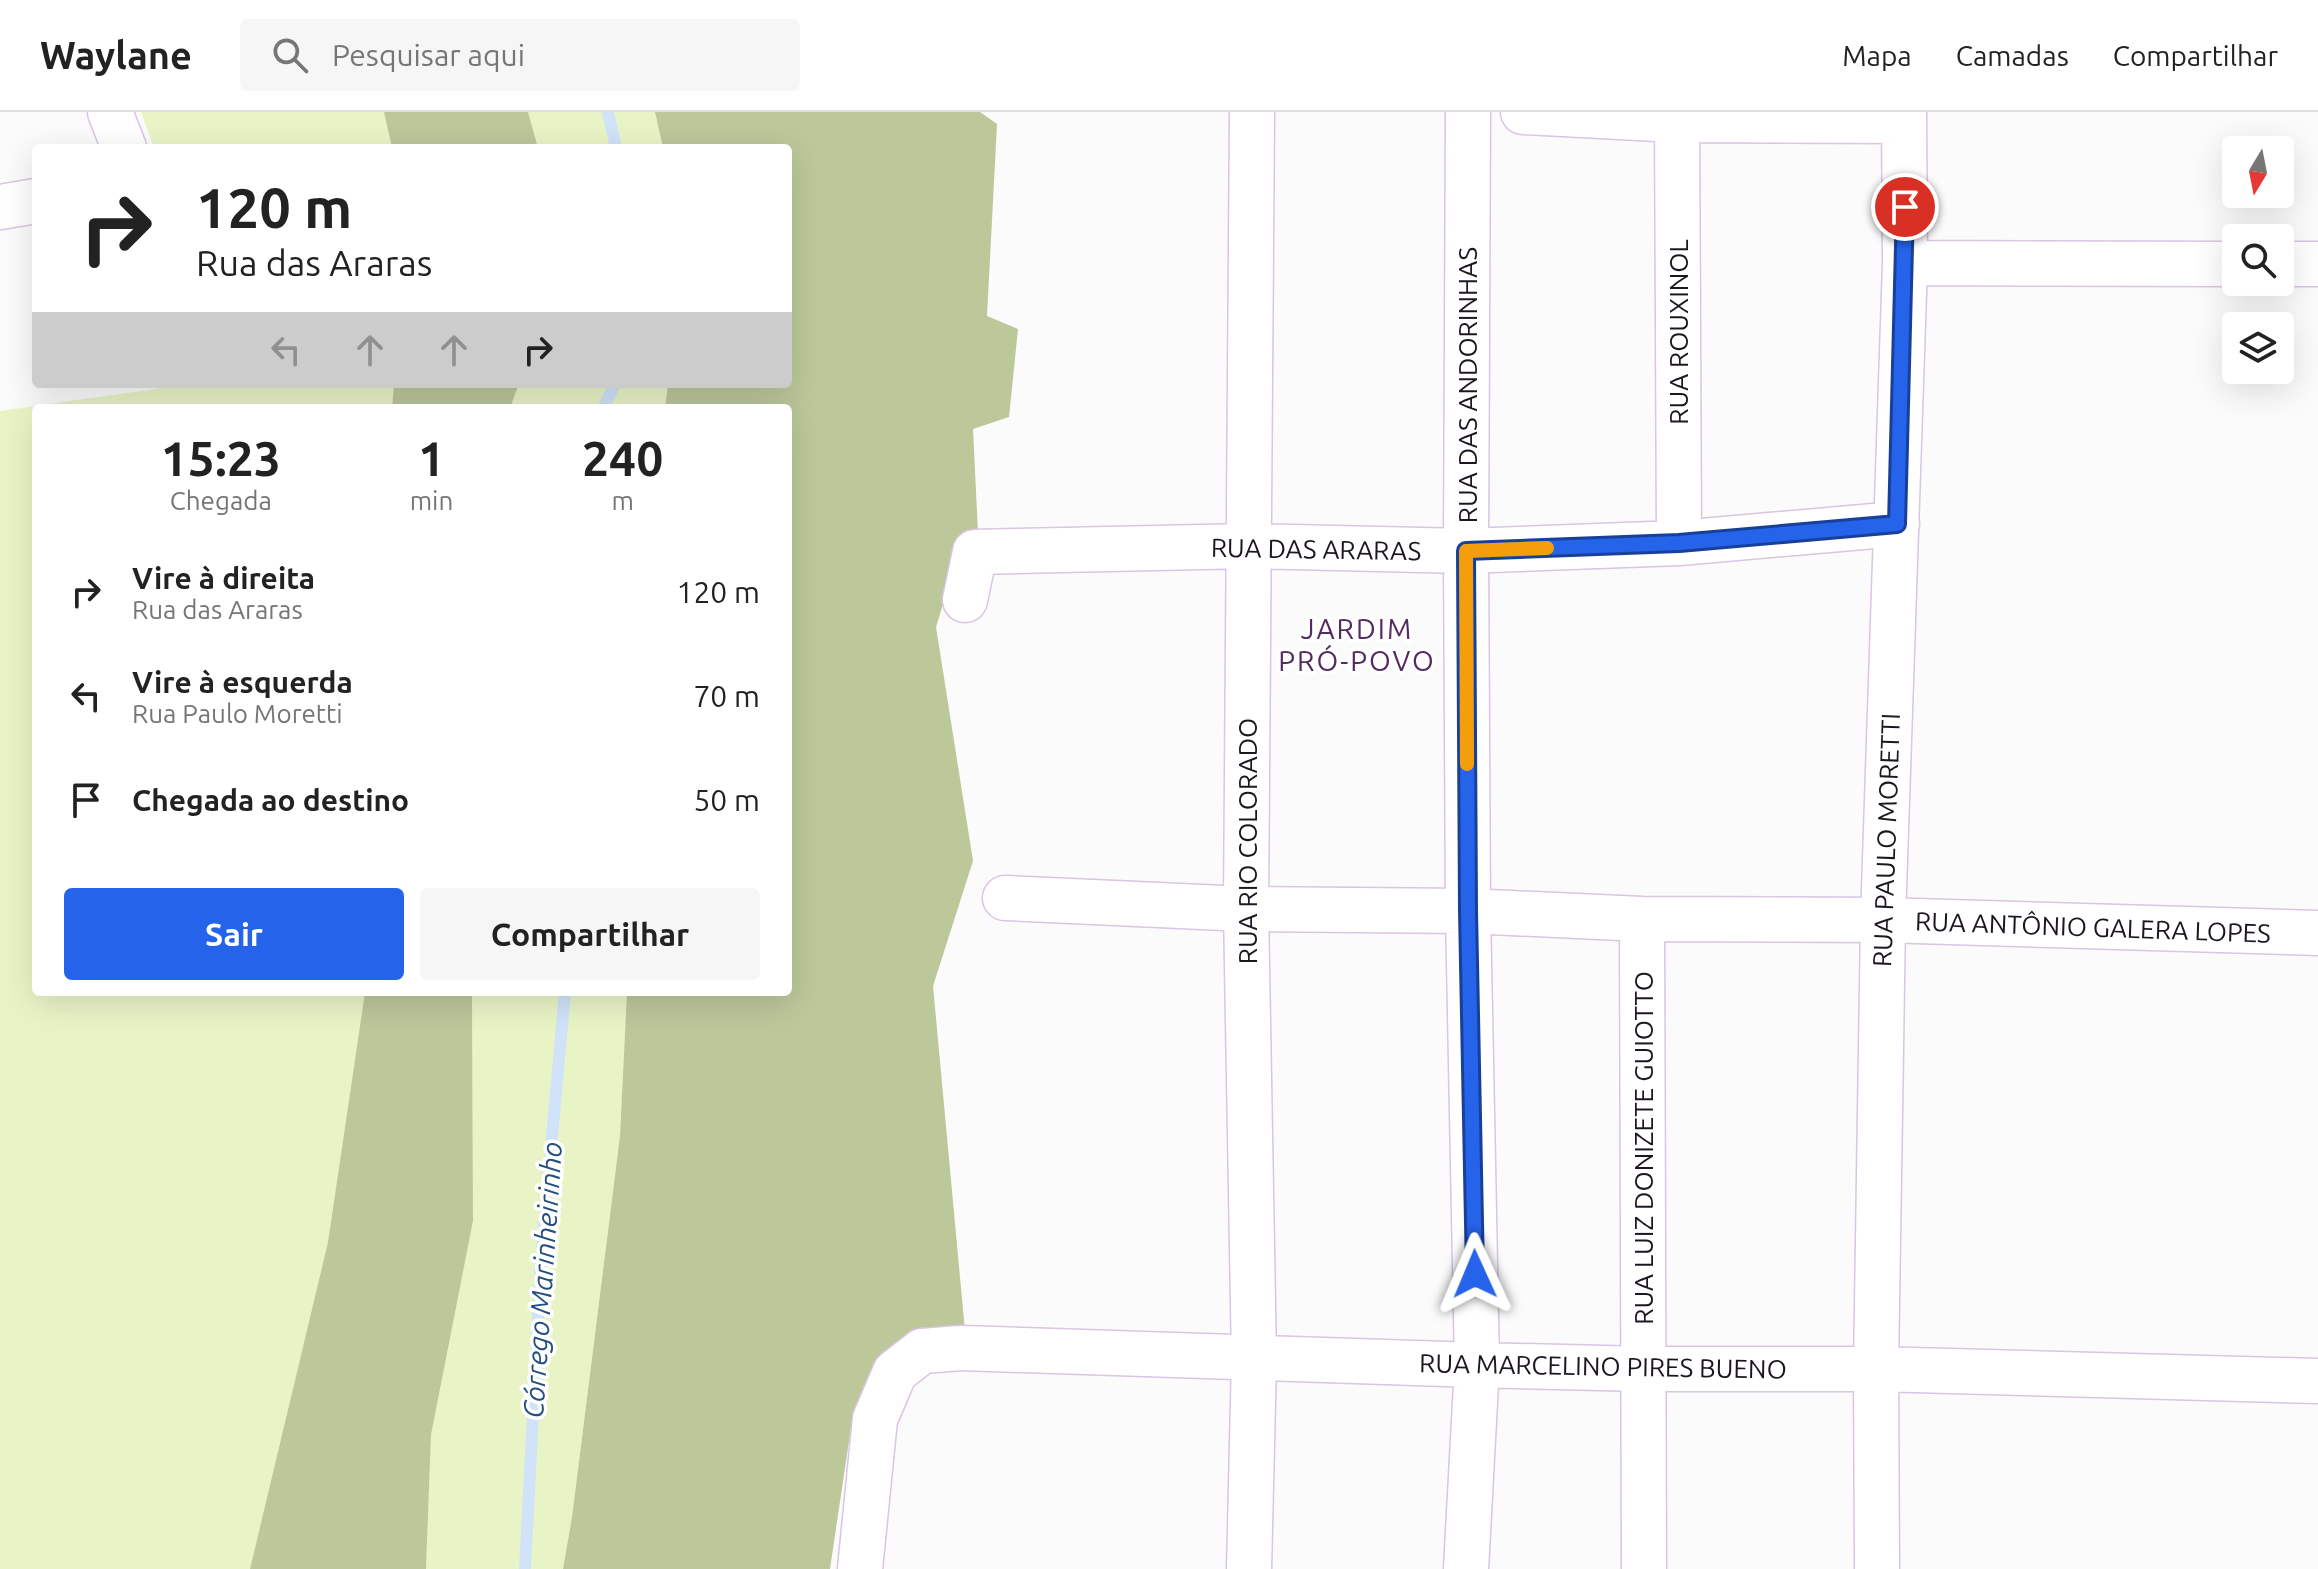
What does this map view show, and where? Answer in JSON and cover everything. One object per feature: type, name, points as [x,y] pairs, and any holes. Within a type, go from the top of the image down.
[{"type":"street","points":[[110,112],[122,144]]},
{"type":"street","name":"RUA RIO COLORADO","points":[[1249,1569],[1254,1360],[1246,909],[1252,112]]},
{"type":"street","name":"RUA DAS ANDORINHAS","points":[[1466,1569],[1477,1365],[1468,911],[1468,112]]},
{"type":"street","points":[[1523,112],[1904,117]]},
{"type":"street","name":"RUA ROUXINOL","points":[[1676,116],[1679,543]]},
{"type":"street","name":"RUA PAULO MORETTI","points":[[1877,1569],[1876,1369],[1883,920],[1905,263],[1904,117]]},
{"type":"street","points":[[0,207],[32,202]]},
{"type":"street","points":[[1905,263],[2222,264]]},
{"type":"street","points":[[2294,264],[2318,264]]},
{"type":"street","name":"RUA DAS ARARAS","points":[[965,600],[975,552],[1248,546],[1466,551],[1679,543],[1897,524]]},
{"type":"street","name":"RUA ANTÔNIO GALERA LOPES","points":[[1005,898],[1246,909],[1468,911],[1642,919],[1883,920],[2318,933]]},
{"type":"street","name":"RUA LUIZ DONIZETE GUIOTTO","points":[[1642,919],[1644,1569]]},
{"type":"street","name":"RUA MARCELINO PIRES BUENO","points":[[860,1569],[875,1419],[895,1372],[922,1351],[961,1348],[1254,1360],[1644,1369],[1876,1369],[2318,1381]]},
{"type":"green space","points":[[141,112],[384,112],[391,144],[153,144]]},
{"type":"green space","points":[[384,112],[528,112],[537,144],[391,144]]},
{"type":"green space","points":[[528,112],[655,112],[662,144],[537,144]]},
{"type":"green space","points":[[655,112],[980,112],[997,124],[987,316],[1018,329],[1009,417],[973,429],[978,533],[961,545],[936,627],[973,861],[933,986],[965,1331],[877,1362],[853,1414],[830,1569],[563,1569],[620,1136],[627,996],[792,996],[792,404],[666,404],[668,388],[792,388],[792,144],[662,144]]},
{"type":"green space","points":[[162,388],[394,388],[392,404],[49,404]]},
{"type":"green space","points":[[394,388],[518,388],[512,404],[392,404]]},
{"type":"green space","points":[[518,388],[668,388],[666,404],[512,404]]},
{"type":"green space","points":[[32,406],[32,996],[364,996],[328,1242],[250,1569],[0,1569],[0,411]]},
{"type":"green space","points":[[364,996],[472,996],[473,1221],[431,1435],[426,1569],[250,1569],[328,1242]]},
{"type":"green space","points":[[472,996],[627,996],[620,1136],[563,1569],[426,1569],[431,1435],[473,1221]]},
{"type":"waterway","name":"Córrego Marinheirinho","points":[[608,112],[615,144]]},
{"type":"waterway","name":"Córrego Marinheirinho","points":[[605,404],[613,388]]},
{"type":"waterway","name":"Córrego Marinheirinho","points":[[525,1569],[541,1259],[565,996]]},
{"type":"slow traffic","points":[[1467,764],[1466,551],[1547,548]]},
{"type":"district","name":"JARDIM PRÓ-POVO","points":[[1357,644]]},
{"type":"route","points":[[1475,1274],[1468,911],[1466,551],[1679,543],[1897,524],[1905,207]]}]
